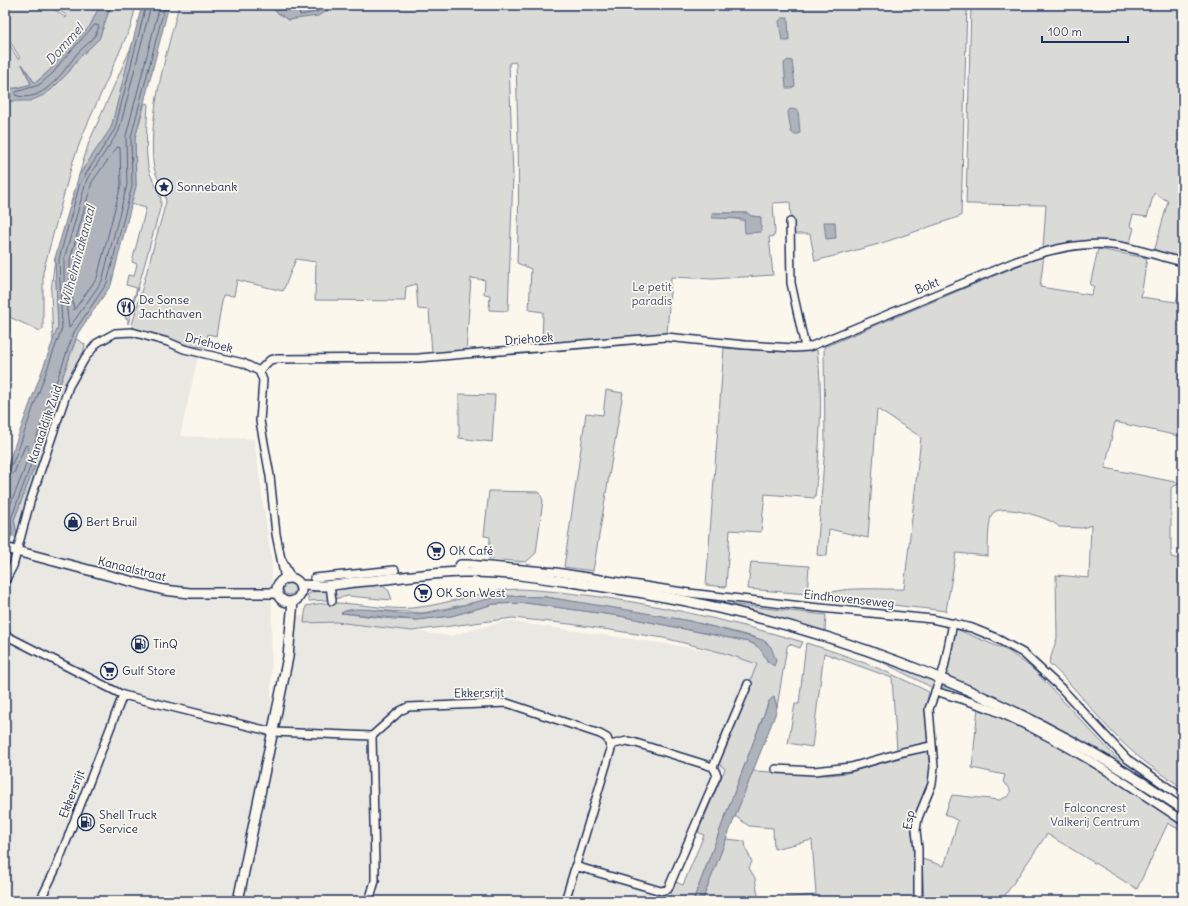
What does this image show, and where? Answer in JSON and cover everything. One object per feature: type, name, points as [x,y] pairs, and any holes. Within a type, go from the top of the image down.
[{"type":"main road","name":"Kanaalstraat","points":[[11,549],[164,590],[190,594],[256,592],[283,584]]},
{"type":"main road","name":"Eindhovenseweg","points":[[300,589],[314,590],[347,580],[455,573],[488,573],[562,581],[656,595],[749,615],[829,638],[940,677],[1006,707],[1080,745],[1183,809]]},
{"type":"main road","points":[[238,901],[288,657],[291,624],[290,601],[283,584],[295,579],[300,589],[290,601]]},
{"type":"street","points":[[790,222],[791,283],[805,347]]},
{"type":"street","name":"Bokt","points":[[805,347],[820,344],[1014,262],[1049,251],[1083,245],[1108,244],[1183,262]]},
{"type":"street","points":[[5,322],[5,330]]},
{"type":"street","name":"Driehoek","points":[[128,332],[168,342],[184,350],[243,363],[259,371],[270,360],[275,359],[419,358],[660,337],[752,345],[805,347]]},
{"type":"street","name":"Kanaaldijk Zuid","points":[[11,549],[30,502],[72,378],[85,357],[97,342],[115,333],[128,332]]},
{"type":"street","points":[[259,371],[263,380],[260,421],[270,476],[276,534],[281,558],[285,562],[283,584]]},
{"type":"street","points":[[5,580],[13,566],[11,549]]},
{"type":"street","name":"Eindhovenseweg","points":[[455,573],[460,564],[500,566],[587,576],[704,595],[953,623],[994,637],[1023,653],[1062,689],[1126,758],[1183,798]]},
{"type":"street","name":"Eindhovenseweg","points":[[314,578],[347,580],[395,570]]},
{"type":"street","points":[[327,585],[332,601]]},
{"type":"street","name":"Esp","points":[[918,901],[918,849],[916,830],[918,818],[932,784],[934,767],[929,709],[944,668],[953,623]]},
{"type":"street","points":[[5,635],[123,695],[273,732],[372,736],[375,881],[369,901]]},
{"type":"street","points":[[713,767],[748,684]]},
{"type":"street","points":[[935,691],[993,710],[1063,745],[1110,773],[1183,821]]},
{"type":"street","name":"Ekkersrijt","points":[[40,901],[56,868],[123,695]]},
{"type":"street","name":"Ekkersrijt","points":[[372,736],[400,710],[408,707],[507,703],[600,734],[607,738],[610,745]]},
{"type":"street","points":[[565,901],[575,866],[599,792],[610,745],[627,741],[636,742],[713,767],[717,772],[668,889],[662,891],[575,866]]},
{"type":"street","points":[[776,769],[814,771],[852,767],[903,752],[931,746]]},
{"type":"shaded area","points":[[119,335],[132,335],[198,356],[180,436],[254,439],[272,564],[271,733],[295,615],[449,636],[507,621],[761,658],[707,810],[665,901],[5,901],[5,593],[75,378],[98,345]]},
{"type":"green space","points":[[5,5],[49,5],[66,18],[67,16],[53,5],[100,5],[90,26],[58,59],[50,70],[35,83],[22,64],[31,84],[17,88],[5,89],[5,37],[18,59],[20,58],[5,33]]},
{"type":"green space","points":[[111,5],[136,5],[131,26],[83,134],[72,164],[43,272],[43,329],[40,331],[5,315],[5,101],[20,101],[41,96],[52,89],[68,73],[79,58],[99,39]]},
{"type":"green space","name":"Le petit paradis","points":[[179,5],[270,5],[275,11],[288,20],[324,13],[335,5],[967,5],[961,216],[879,244],[815,261],[810,234],[792,234],[790,202],[773,203],[775,232],[774,236],[769,237],[773,275],[713,279],[671,277],[667,334],[542,346],[543,312],[529,310],[531,269],[517,263],[519,188],[516,62],[509,63],[513,175],[508,311],[489,310],[490,295],[484,294],[485,280],[471,278],[466,352],[432,354],[429,310],[418,309],[416,284],[406,287],[405,301],[315,300],[316,262],[296,259],[283,291],[237,280],[234,296],[223,295],[216,336],[208,334],[205,347],[191,346],[135,330],[132,325],[166,202],[164,192],[155,172],[152,142],[156,102],[164,63]],"holes":[[[712,213],[747,213],[751,216],[760,217],[745,221]]]},
{"type":"green space","points":[[971,5],[1183,5],[1183,259],[1154,252],[1168,201],[1154,193],[1147,217],[1133,215],[1130,226],[1134,228],[1129,246],[1084,241],[1043,248],[1046,205],[966,204]]},
{"type":"green space","points":[[133,43],[111,128],[79,175],[89,142]]},
{"type":"green space","points":[[145,103],[148,104],[146,143],[148,167],[160,195],[161,205],[128,324],[128,319],[125,318],[126,313],[129,314],[137,288],[126,285],[128,275],[134,276],[137,264],[132,262],[146,208],[131,204],[136,186],[135,138]]},
{"type":"green space","points":[[1098,249],[1147,258],[1141,297],[1176,302],[1183,278],[1183,437],[1115,422],[1105,468],[1180,483],[1171,488],[1171,557],[1183,560],[1183,788],[1129,749],[1049,663],[1057,638],[1056,575],[1089,578],[1091,525],[1083,528],[1059,527],[1055,523],[1027,513],[998,510],[991,516],[989,526],[988,556],[956,553],[946,611],[822,597],[828,593],[848,589],[904,589],[921,437],[877,409],[868,538],[829,529],[827,556],[817,555],[825,446],[824,347],[1044,255],[1040,287],[1091,295],[1094,286],[1090,285]]},
{"type":"green space","points":[[55,258],[58,327],[53,343],[51,291]]},
{"type":"green space","points":[[76,339],[85,344],[83,356],[69,379],[20,535],[17,534],[14,520],[34,468],[39,444]]},
{"type":"green space","points":[[724,348],[771,351],[817,350],[820,385],[819,443],[815,498],[765,494],[761,532],[730,530],[726,587],[706,585]]},
{"type":"green space","points":[[606,390],[623,393],[593,571],[564,567],[586,413],[603,415]]},
{"type":"green space","points":[[459,394],[495,395],[492,442],[459,438]]},
{"type":"green space","points":[[489,491],[539,492],[543,500],[536,553],[526,562],[489,559],[490,537],[484,536]]},
{"type":"green space","points":[[751,562],[809,566],[807,594],[748,589]]},
{"type":"green space","points":[[289,583],[293,585],[295,589],[293,593],[289,595],[285,593],[283,589],[285,585]]},
{"type":"green space","points":[[379,583],[389,591],[392,600],[348,596],[329,600],[308,601],[308,596],[306,595],[316,591]]},
{"type":"green space","points":[[520,589],[555,592],[627,601],[734,623],[803,642],[800,648],[789,644],[787,647],[777,707],[774,697],[769,701],[693,901],[657,901],[660,895],[669,898],[676,882],[683,885],[704,835],[698,832],[725,769],[718,763],[757,664],[724,653],[664,638],[570,624],[513,618],[412,631],[336,622],[304,623],[306,606],[346,603],[386,608],[412,608],[506,590]],"holes":[[[506,596],[546,597],[690,621],[754,637],[768,643],[768,663],[761,648],[749,642],[620,616],[526,603],[494,604],[451,616],[417,620],[392,619],[341,613],[372,610],[423,613]]]},
{"type":"green space","points":[[711,602],[826,615],[825,631]]},
{"type":"green space","points":[[954,628],[1008,651],[1032,668],[1124,766],[1049,723],[944,674]]},
{"type":"green space","points":[[806,643],[869,664],[929,692],[927,699],[929,731],[927,742],[897,751],[892,678],[824,653],[812,747],[788,743],[795,704],[799,704]]},
{"type":"green space","points":[[872,657],[937,679],[934,686],[931,687]]},
{"type":"green space","points":[[941,681],[1012,713],[940,690],[939,687]]},
{"type":"green space","name":"Falconcrest Valkerij Centrum","points":[[978,707],[1079,756],[1183,823],[1183,832],[1168,823],[1137,889],[1047,834],[1001,901],[924,901],[922,859],[944,866],[958,821],[945,814],[952,795],[999,800],[1009,796],[1010,794],[1009,788],[1003,782],[1005,775],[972,768]]},
{"type":"green space","points":[[928,750],[931,779],[915,817],[915,901],[781,901],[781,898],[816,895],[812,840],[774,849],[773,828],[749,826],[735,816],[753,771],[829,775],[847,773]]},
{"type":"green space","points":[[726,839],[745,841],[746,849],[752,862],[749,868],[755,878],[759,901],[702,901]]},
{"type":"water","points":[[100,5],[111,5],[99,39],[79,58],[68,73],[44,95],[30,101],[5,101],[5,89],[17,88],[31,84],[22,64],[34,82],[37,82],[90,26]]},
{"type":"water","name":"Wilhelminakanaal","points":[[142,5],[169,5],[135,138],[136,186],[111,285],[78,333],[39,444],[34,468],[14,520],[17,534],[5,566],[5,472],[58,327],[55,258],[79,175],[111,128]]},
{"type":"water","points":[[270,5],[284,5],[291,8],[306,5],[335,5],[318,16],[288,20],[275,11]]},
{"type":"water","points":[[782,18],[788,18],[789,41],[782,41],[779,21]]},
{"type":"water","points":[[788,60],[792,61],[795,86],[791,88],[786,88],[784,63]]},
{"type":"water","points":[[790,109],[798,110],[800,133],[795,135],[791,132],[788,112]]},
{"type":"water","points":[[712,213],[747,213],[751,216],[761,217],[761,232],[745,233],[744,219],[712,218]]},
{"type":"water","points":[[824,222],[835,222],[836,238],[826,239]]},
{"type":"water","points":[[506,596],[546,597],[690,621],[763,640],[771,647],[776,660],[774,666],[767,660],[759,648],[749,642],[620,616],[526,603],[494,604],[451,616],[417,620],[341,613],[347,610],[363,609],[420,614],[445,610]]},
{"type":"water","points":[[774,697],[777,707],[775,715],[702,901],[693,901],[769,701]]},
{"type":"pier","points":[[5,535],[16,538],[8,560],[5,559]]},
{"type":"place","name":"Sonnebank","points":[[164,187]]},
{"type":"place","name":"De Sonse Jachthaven","points":[[126,307]]},
{"type":"place","name":"Bert Bruil","points":[[73,522]]},
{"type":"place","name":"OK Café","points":[[436,551]]},
{"type":"place","name":"OK Son West","points":[[423,593]]},
{"type":"place","name":"TinQ","points":[[140,644]]},
{"type":"place","name":"Gulf Store","points":[[109,671]]},
{"type":"place","name":"Shell Truck Service","points":[[86,822]]},
{"type":"water label","name":"Dommel","points":[[64,44]]}]
